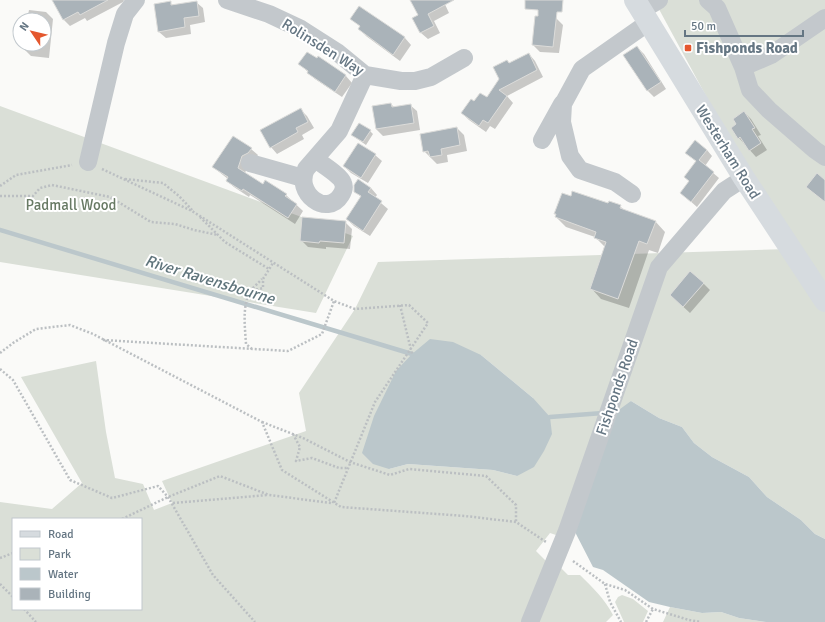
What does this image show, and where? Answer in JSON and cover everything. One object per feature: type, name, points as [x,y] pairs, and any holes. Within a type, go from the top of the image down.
[{"type":"main road","name":"Westerham Road","points":[[646,8],[744,178],[825,301]]},
{"type":"street","points":[[88,162],[116,43],[125,14],[136,0]]},
{"type":"street","name":"Rolinsden Way","points":[[228,0],[274,7],[301,29],[337,52],[365,75],[401,81],[415,81],[431,77],[464,58]]},
{"type":"street","points":[[708,0],[717,8],[743,66],[750,90],[769,110],[825,157]]},
{"type":"street","points":[[542,140],[582,69],[646,8]]},
{"type":"street","points":[[743,66],[771,55],[825,18]]},
{"type":"street","points":[[250,163],[308,169],[339,131],[365,75]]},
{"type":"street","points":[[562,104],[562,122],[570,156],[580,170],[615,182],[632,194]]},
{"type":"street","name":"Fishponds Road","points":[[530,622],[559,551],[659,267],[724,191],[744,178]]},
{"type":"path","points":[[0,186],[16,175],[88,162],[195,213],[334,301],[355,309],[409,305],[428,323],[376,402],[334,503]]},
{"type":"path","points":[[123,179],[163,183],[179,196],[225,242],[269,269]]},
{"type":"path","points":[[0,196],[33,196],[40,188],[52,185],[110,197],[152,222],[175,224],[218,235]]},
{"type":"path","points":[[252,350],[246,344],[244,324],[246,304],[250,291],[262,279],[273,263]]},
{"type":"path","points":[[250,291],[263,288],[262,279]]},
{"type":"path","points":[[102,340],[288,351],[322,334],[334,301]]},
{"type":"path","points":[[400,305],[412,354]]},
{"type":"path","points":[[0,353],[36,329],[70,326],[93,334],[262,422],[293,434],[350,462],[390,475],[409,469],[486,476],[516,505],[516,522],[465,516],[341,508],[282,470],[262,422]]},
{"type":"path","points":[[0,369],[13,380],[70,480],[112,498],[158,486],[168,498],[213,575],[255,622]]},
{"type":"path","points":[[293,434],[300,447],[296,461],[312,458],[339,468],[348,468]]},
{"type":"path","points":[[124,518],[220,476],[269,495]]},
{"type":"path","points":[[173,503],[269,495],[334,503]]},
{"type":"path","points":[[0,558],[12,553]]},
{"type":"path","points":[[0,584],[12,596]]},
{"type":"path","points":[[621,622],[610,602],[605,584],[625,590],[654,609],[688,621],[700,622]]},
{"type":"path","points":[[646,622],[654,609]]},
{"type":"path","points":[[25,610],[36,622]]},
{"type":"green space","points":[[654,0],[825,0],[825,539],[815,534],[801,520],[767,497],[749,477],[712,457],[694,443],[682,427],[659,418],[631,401],[556,535],[550,533],[536,551],[548,563],[561,568],[568,575],[580,575],[589,584],[602,598],[613,615],[606,622],[0,622],[0,502],[52,509],[82,483],[21,377],[96,361],[106,432],[115,478],[143,484],[154,510],[172,503],[162,481],[306,431],[299,393],[355,309],[378,262],[789,249]],"holes":[[[481,355],[533,398],[517,476],[493,470],[408,464],[389,469]]]},
{"type":"green space","name":"Padmall Wood","points":[[0,106],[353,236],[316,313],[0,262]]},
{"type":"green space","points":[[622,595],[633,599],[648,611],[643,622],[624,622],[615,602],[618,597]]},
{"type":"green space","points":[[670,607],[702,613],[721,612],[739,618],[766,622],[663,622]]},
{"type":"water","points":[[430,339],[453,342],[481,355],[533,398],[550,417],[552,434],[534,467],[517,476],[493,470],[408,464],[389,469],[373,464],[362,453],[374,416],[396,371],[412,354]]},
{"type":"water","points":[[631,401],[659,418],[682,427],[694,443],[712,457],[749,477],[767,497],[801,520],[815,534],[825,539],[825,622],[766,622],[739,618],[721,612],[702,613],[670,607],[649,602],[603,570],[593,567],[575,532],[616,412]]},
{"type":"building","points":[[52,0],[108,0],[80,15],[78,12],[63,20]]},
{"type":"building","points":[[410,0],[454,0],[428,14],[434,26],[420,33],[412,18],[418,15]]},
{"type":"building","points":[[525,0],[563,0],[562,12],[557,12],[553,47],[532,45],[535,16],[538,16],[538,10],[525,9]]},
{"type":"building","points":[[171,1],[171,5],[197,1],[199,16],[184,18],[185,27],[158,32],[154,4]]},
{"type":"building","points":[[359,6],[405,37],[393,55],[358,29],[360,26],[350,19]]},
{"type":"building","points":[[637,46],[661,82],[647,91],[623,55]]},
{"type":"building","points":[[307,52],[317,58],[318,56],[346,75],[335,92],[307,73],[308,71],[298,64]]},
{"type":"building","points":[[529,53],[537,70],[499,90],[507,96],[488,123],[483,120],[479,126],[461,113],[471,99],[474,101],[480,93],[487,97],[499,79],[493,67],[507,60],[509,63]]},
{"type":"building","points":[[391,103],[392,107],[411,104],[414,123],[376,129],[372,106]]},
{"type":"building","points":[[301,108],[308,122],[296,128],[298,132],[270,148],[260,130]]},
{"type":"building","points":[[744,111],[755,128],[752,129],[761,143],[749,151],[740,137],[738,139],[731,128],[736,124],[733,119]]},
{"type":"building","points":[[359,123],[371,130],[363,142],[351,135]]},
{"type":"building","points":[[457,127],[460,145],[441,149],[442,155],[430,157],[428,151],[423,152],[420,134]]},
{"type":"building","points":[[233,136],[252,148],[248,153],[242,156],[238,168],[263,184],[265,180],[287,194],[285,196],[297,204],[288,218],[243,189],[242,191],[226,181],[228,177],[212,167]]},
{"type":"building","points":[[695,140],[707,150],[699,160],[714,172],[691,202],[680,193],[689,181],[684,177],[696,161],[685,153]]},
{"type":"building","points":[[358,143],[376,154],[361,178],[343,166]]},
{"type":"building","points":[[817,173],[825,180],[825,202],[806,187]]},
{"type":"building","points":[[358,179],[371,188],[368,192],[382,201],[363,231],[346,219],[361,196],[354,192],[354,185]]},
{"type":"building","points":[[572,191],[608,203],[609,201],[621,205],[620,208],[656,221],[647,244],[639,241],[618,299],[590,289],[606,242],[594,238],[596,232],[555,217],[556,214],[554,214],[562,193],[571,196]]},
{"type":"building","points":[[302,217],[346,221],[344,243],[300,241]]},
{"type":"building","points":[[690,271],[704,283],[683,307],[670,295]]},
{"type":"waterway","name":"River Ravensbourne","points":[[0,230],[412,354]]},
{"type":"waterway","points":[[550,417],[603,413]]},
{"type":"place","name":"Fishponds Road","points":[[688,48]]}]
